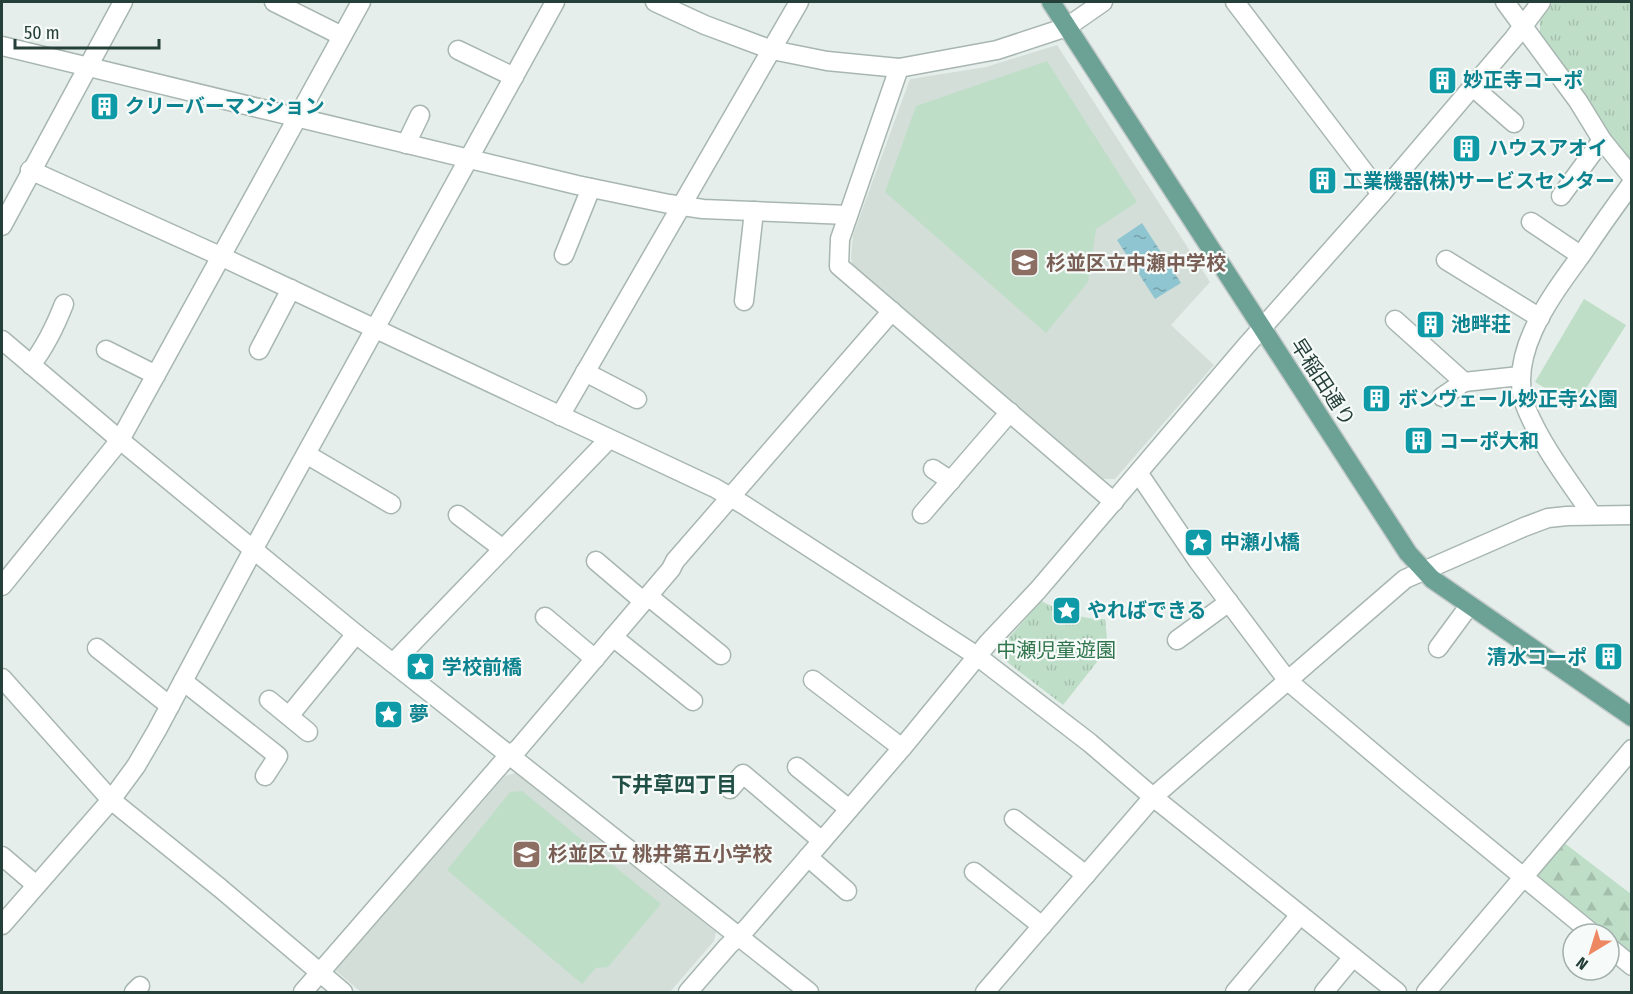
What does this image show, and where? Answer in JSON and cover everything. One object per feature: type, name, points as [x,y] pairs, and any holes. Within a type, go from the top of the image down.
[{"type":"main road","name":"早稲田通り","points":[[1051,2],[1408,553],[1423,571],[1469,606],[1632,717]]},
{"type":"street","points":[[2,226],[30,170],[123,2]]},
{"type":"street","points":[[274,2],[342,36]]},
{"type":"street","points":[[2,586],[120,440],[361,2]]},
{"type":"street","points":[[2,925],[111,800],[136,766],[555,2]]},
{"type":"street","points":[[655,2],[705,25],[771,50],[827,61],[899,68],[997,50],[1067,27],[1103,2]]},
{"type":"street","points":[[560,416],[799,2]]},
{"type":"street","points":[[1235,2],[1381,194]]},
{"type":"street","points":[[1505,2],[1578,101],[1602,140],[1632,177]]},
{"type":"street","points":[[688,993],[902,748],[977,656],[1038,590],[1262,328],[1381,194],[1523,27],[1541,2]]},
{"type":"street","points":[[4,50],[87,67],[591,188],[682,206],[848,215]]},
{"type":"street","points":[[458,50],[514,77]]},
{"type":"street","points":[[899,68],[840,239],[839,266],[1114,502]]},
{"type":"street","points":[[1473,87],[1514,123]]},
{"type":"street","points":[[406,144],[420,115]]},
{"type":"street","points":[[1562,196],[1602,140]]},
{"type":"street","points":[[30,170],[291,289],[730,497],[977,656],[1090,743],[1153,797],[1397,993]]},
{"type":"street","points":[[1592,515],[1552,455],[1526,409],[1520,376],[1530,338],[1549,301],[1632,183]]},
{"type":"street","points":[[564,255],[591,188]]},
{"type":"street","points":[[744,301],[754,211]]},
{"type":"street","points":[[1531,222],[1581,255]]},
{"type":"street","points":[[1446,260],[1540,318]]},
{"type":"street","points":[[259,350],[291,289]]},
{"type":"street","points":[[31,365],[54,329],[64,304]]},
{"type":"street","points":[[303,993],[509,755],[518,749],[730,497],[892,311]]},
{"type":"street","points":[[1395,320],[1464,382]]},
{"type":"street","points":[[2,340],[356,634],[809,993]]},
{"type":"street","points":[[106,350],[156,375]]},
{"type":"street","points":[[585,372],[638,399]]},
{"type":"street","points":[[1442,397],[1464,382],[1520,376]]},
{"type":"street","points":[[922,514],[1010,412]]},
{"type":"street","points":[[393,663],[609,439]]},
{"type":"street","points":[[306,454],[391,504]]},
{"type":"street","points":[[933,469],[951,481]]},
{"type":"street","points":[[1139,474],[1198,561],[1288,681],[1578,922]]},
{"type":"street","points":[[985,993],[1153,797],[1405,579],[1548,518],[1629,511]]},
{"type":"street","points":[[458,515],[503,549]]},
{"type":"street","points":[[596,561],[721,655]]},
{"type":"street","points":[[1177,640],[1229,602]]},
{"type":"street","points":[[1438,648],[1469,606]]},
{"type":"street","points":[[545,617],[595,659]]},
{"type":"street","points":[[289,717],[356,634]]},
{"type":"street","points":[[613,637],[693,701]]},
{"type":"street","points":[[97,648],[170,706]]},
{"type":"street","points":[[813,680],[902,748]]},
{"type":"street","points":[[183,681],[278,756],[265,776]]},
{"type":"street","points":[[4,687],[111,800],[220,888],[343,993]]},
{"type":"street","points":[[269,700],[308,732]]},
{"type":"street","points":[[1426,993],[1632,749]]},
{"type":"street","points":[[797,767],[849,809]]},
{"type":"street","points":[[730,789],[743,774],[822,841]]},
{"type":"street","points":[[1014,819],[1086,875]]},
{"type":"street","points":[[2,856],[36,885]]},
{"type":"street","points":[[808,857],[847,891]]},
{"type":"street","points":[[974,872],[1042,926]]},
{"type":"street","points":[[1235,993],[1300,915]]},
{"type":"street","points":[[1324,993],[1353,957]]},
{"type":"shaded area","name":"杉並区立中瀬中学校","points":[[1057,45],[1210,282],[1171,325],[1214,365],[1115,479],[1103,479],[853,268],[851,258],[853,235],[910,79],[986,67]]},
{"type":"shaded area","name":"杉並区立 桃井第五小学校","points":[[515,773],[716,932],[714,941],[670,992],[361,992],[335,970],[505,776]]},
{"type":"green space","points":[[1553,2],[1631,2],[1631,166],[1540,41],[1540,20]]},
{"type":"green space","points":[[1047,61],[1137,202],[1096,229],[1088,282],[1046,333],[885,192],[916,106]]},
{"type":"green space","points":[[1584,299],[1626,325],[1575,406],[1535,382]]},
{"type":"green space","name":"中瀬児童遊園","points":[[1041,601],[1080,616],[1105,619],[1108,648],[1063,705],[1007,662],[1006,641]]},
{"type":"green space","points":[[522,791],[661,904],[608,967],[596,968],[582,984],[447,870],[510,792]]},
{"type":"green space","points":[[1563,842],[1631,894],[1631,955],[1621,947],[1621,922],[1591,922],[1533,876]]},
{"type":"water","points":[[1142,223],[1181,283],[1155,299],[1117,240]]},
{"type":"place","name":"妙正寺コーポ","points":[[1442,80]]},
{"type":"place","name":"クリーバーマンション","points":[[104,106]]},
{"type":"place","name":"ハウスアオイ","points":[[1467,148]]},
{"type":"place","name":"工業機器(株)サービスセンター","points":[[1322,181]]},
{"type":"place","name":"杉並区立中瀬中学校","points":[[1025,263]]},
{"type":"place","name":"池畔荘","points":[[1430,324]]},
{"type":"place","name":"ボンヴェール妙正寺公園","points":[[1377,399]]},
{"type":"place","name":"コーポ大和","points":[[1418,441]]},
{"type":"place","name":"中瀬小橋","points":[[1199,542]]},
{"type":"place","name":"やればできる","points":[[1066,610]]},
{"type":"place","name":"清水コーポ","points":[[1608,657]]},
{"type":"place","name":"学校前橋","points":[[421,667]]},
{"type":"place","name":"夢","points":[[388,714]]},
{"type":"place","name":"杉並区立 桃井第五小学校","points":[[527,854]]},
{"type":"district","name":"下井草四丁目","points":[[674,785]]}]
